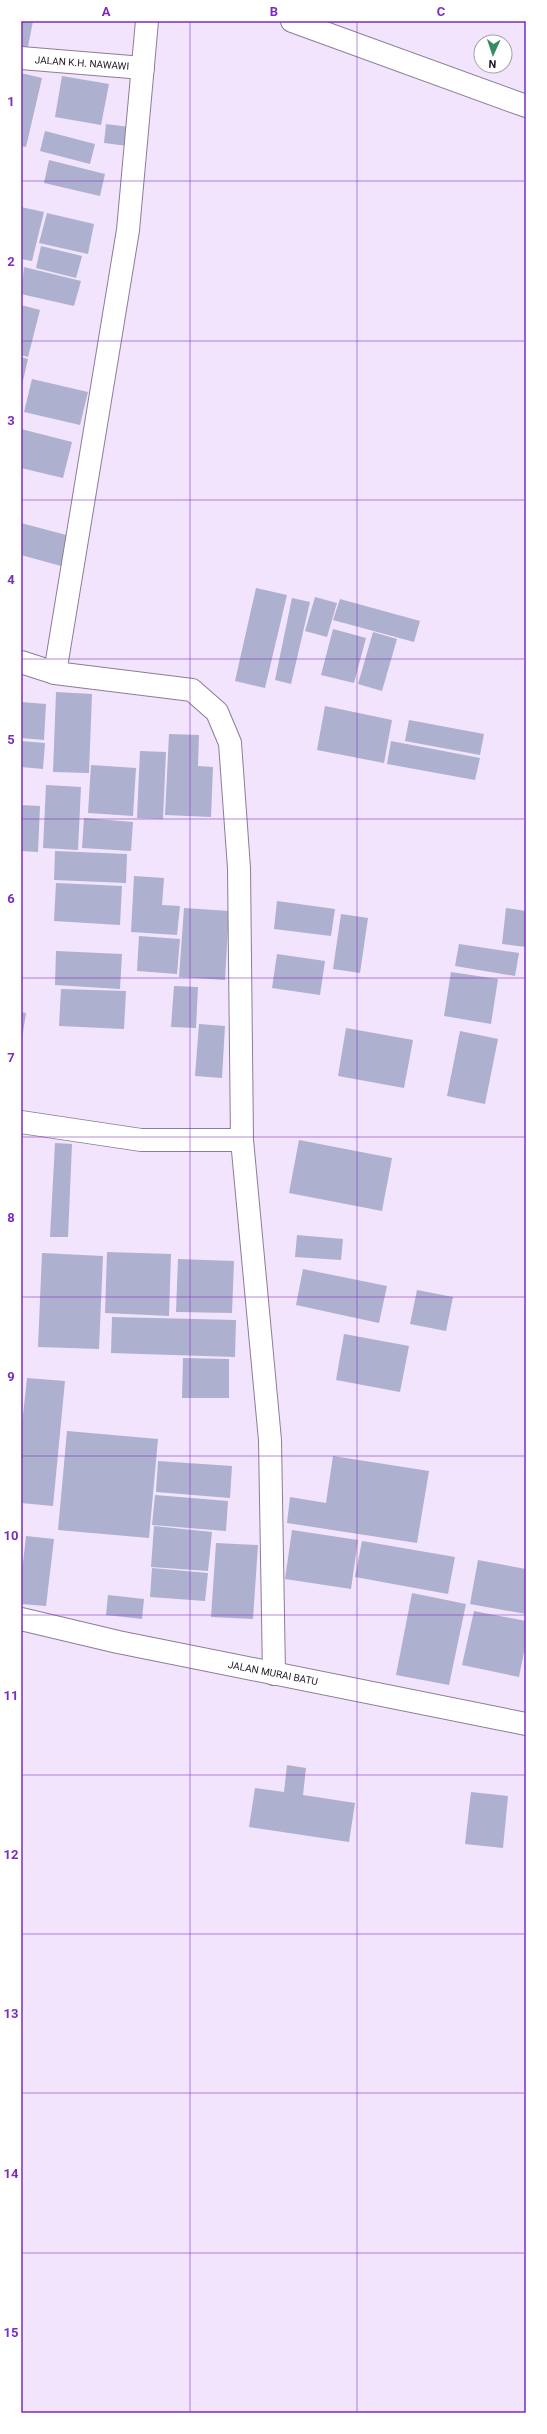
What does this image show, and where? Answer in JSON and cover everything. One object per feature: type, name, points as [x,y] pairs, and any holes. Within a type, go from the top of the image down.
[{"type":"street","points":[[55,672],[128,230],[147,21]]},
{"type":"street","points":[[292,21],[526,106]]},
{"type":"street","name":"JALAN K.H. NAWAWI","points":[[21,58],[142,68]]},
{"type":"street","points":[[21,662],[55,672],[192,690],[217,712],[230,743],[239,868],[242,1140],[270,1440],[274,1674]]},
{"type":"street","points":[[21,1122],[141,1140],[242,1140]]},
{"type":"street","name":"JALAN MURAI BATU","points":[[21,1619],[274,1674],[526,1724]]},
{"type":"building","points":[[21,21],[33,21],[28,47],[21,46]]},
{"type":"building","points":[[21,73],[42,78],[26,147],[21,146]]},
{"type":"building","points":[[62,76],[109,84],[101,125],[55,117]]},
{"type":"building","points":[[106,124],[130,127],[128,146],[104,143]]},
{"type":"building","points":[[45,131],[95,144],[90,164],[40,151]]},
{"type":"building","points":[[49,160],[105,174],[100,196],[44,183]]},
{"type":"building","points":[[21,207],[44,212],[32,261],[21,259]]},
{"type":"building","points":[[47,213],[94,224],[88,254],[39,243]]},
{"type":"building","points":[[41,246],[82,256],[76,278],[36,268]]},
{"type":"building","points":[[24,267],[81,281],[74,306],[21,294]]},
{"type":"building","points":[[21,305],[40,310],[28,357],[21,355]]},
{"type":"building","points":[[21,357],[28,359],[22,385],[21,385]]},
{"type":"building","points":[[32,379],[88,392],[80,425],[24,412]]},
{"type":"building","points":[[21,429],[72,442],[63,478],[21,468]]},
{"type":"building","points":[[21,523],[70,536],[61,566],[21,555]]},
{"type":"building","points":[[256,588],[287,595],[265,688],[235,681]]},
{"type":"building","points":[[315,597],[337,603],[327,637],[305,631]]},
{"type":"building","points":[[292,598],[310,602],[291,684],[275,680]]},
{"type":"building","points":[[340,599],[420,621],[414,642],[333,620]]},
{"type":"building","points":[[333,629],[366,638],[354,683],[321,675]]},
{"type":"building","points":[[373,632],[397,639],[382,691],[358,684]]},
{"type":"building","points":[[56,692],[92,694],[89,773],[53,772]]},
{"type":"building","points":[[21,702],[46,704],[44,740],[21,738]]},
{"type":"building","points":[[325,706],[392,720],[384,763],[317,750]]},
{"type":"building","points":[[409,720],[484,734],[480,755],[405,741]]},
{"type":"building","points":[[169,734],[199,735],[198,766],[213,767],[211,817],[165,815]]},
{"type":"building","points":[[21,741],[45,743],[43,769],[21,767]]},
{"type":"building","points":[[391,741],[480,758],[475,780],[387,764]]},
{"type":"building","points":[[140,751],[166,752],[163,819],[137,818]]},
{"type":"building","points":[[91,765],[136,768],[133,816],[88,813]]},
{"type":"building","points":[[46,785],[81,787],[78,850],[43,848]]},
{"type":"building","points":[[21,805],[40,806],[38,852],[21,851]]},
{"type":"building","points":[[84,818],[133,822],[131,851],[82,848]]},
{"type":"building","points":[[55,851],[127,854],[126,883],[54,880]]},
{"type":"building","points":[[134,876],[164,878],[162,905],[180,906],[177,935],[131,932]]},
{"type":"building","points":[[56,883],[122,886],[120,925],[54,921]]},
{"type":"building","points":[[277,901],[335,909],[331,936],[274,929]]},
{"type":"building","points":[[184,908],[229,911],[225,980],[179,977]]},
{"type":"building","points":[[506,908],[526,911],[526,947],[502,944]]},
{"type":"building","points":[[341,914],[368,918],[360,973],[333,969]]},
{"type":"building","points":[[139,936],[180,939],[177,974],[137,971]]},
{"type":"building","points":[[459,944],[519,953],[515,976],[455,966]]},
{"type":"building","points":[[56,951],[122,954],[120,989],[55,985]]},
{"type":"building","points":[[277,954],[325,961],[320,995],[272,988]]},
{"type":"building","points":[[451,972],[498,979],[491,1024],[444,1016]]},
{"type":"building","points":[[174,986],[198,987],[196,1028],[171,1027]]},
{"type":"building","points":[[61,989],[126,991],[124,1029],[59,1026]]},
{"type":"building","points":[[21,1012],[26,1013],[22,1039],[21,1039]]},
{"type":"building","points":[[199,1024],[225,1026],[222,1078],[195,1076]]},
{"type":"building","points":[[346,1028],[413,1040],[404,1088],[338,1076]]},
{"type":"building","points":[[460,1031],[498,1039],[485,1104],[447,1096]]},
{"type":"building","points":[[299,1140],[392,1158],[382,1211],[289,1193]]},
{"type":"building","points":[[55,1143],[72,1144],[68,1237],[50,1237]]},
{"type":"building","points":[[297,1235],[343,1239],[341,1260],[295,1257]]},
{"type":"building","points":[[107,1252],[171,1254],[169,1316],[105,1313]]},
{"type":"building","points":[[42,1253],[103,1256],[99,1349],[38,1347]]},
{"type":"building","points":[[178,1259],[234,1261],[232,1313],[176,1312]]},
{"type":"building","points":[[303,1269],[387,1286],[379,1323],[296,1305]]},
{"type":"building","points":[[417,1290],[453,1297],[446,1331],[410,1324]]},
{"type":"building","points":[[112,1317],[236,1320],[235,1357],[111,1353]]},
{"type":"building","points":[[344,1334],[409,1346],[400,1392],[336,1380]]},
{"type":"building","points":[[183,1358],[229,1359],[229,1398],[182,1398]]},
{"type":"building","points":[[27,1378],[65,1381],[53,1506],[21,1503],[21,1433]]},
{"type":"building","points":[[67,1431],[158,1439],[149,1538],[58,1530]]},
{"type":"building","points":[[333,1456],[429,1471],[417,1543],[287,1523],[290,1497],[326,1503]]},
{"type":"building","points":[[158,1461],[232,1466],[230,1498],[156,1492]]},
{"type":"building","points":[[155,1495],[228,1501],[226,1531],[152,1525]]},
{"type":"building","points":[[154,1526],[212,1532],[208,1571],[151,1567]]},
{"type":"building","points":[[292,1530],[358,1540],[351,1589],[285,1579]]},
{"type":"building","points":[[26,1536],[54,1539],[46,1606],[21,1604],[21,1580]]},
{"type":"building","points":[[362,1541],[455,1557],[448,1594],[355,1577]]},
{"type":"building","points":[[216,1543],[258,1545],[253,1619],[211,1617]]},
{"type":"building","points":[[478,1560],[526,1569],[526,1614],[470,1604]]},
{"type":"building","points":[[152,1568],[208,1573],[205,1601],[150,1597]]},
{"type":"building","points":[[412,1593],[466,1604],[449,1685],[396,1675]]},
{"type":"building","points":[[108,1595],[144,1599],[142,1619],[106,1615]]},
{"type":"building","points":[[474,1611],[526,1621],[526,1642],[519,1677],[462,1665]]},
{"type":"building","points":[[287,1765],[306,1768],[303,1795],[355,1803],[349,1842],[249,1827],[255,1788],[284,1792]]},
{"type":"building","points":[[471,1792],[508,1796],[503,1848],[465,1844]]}]
